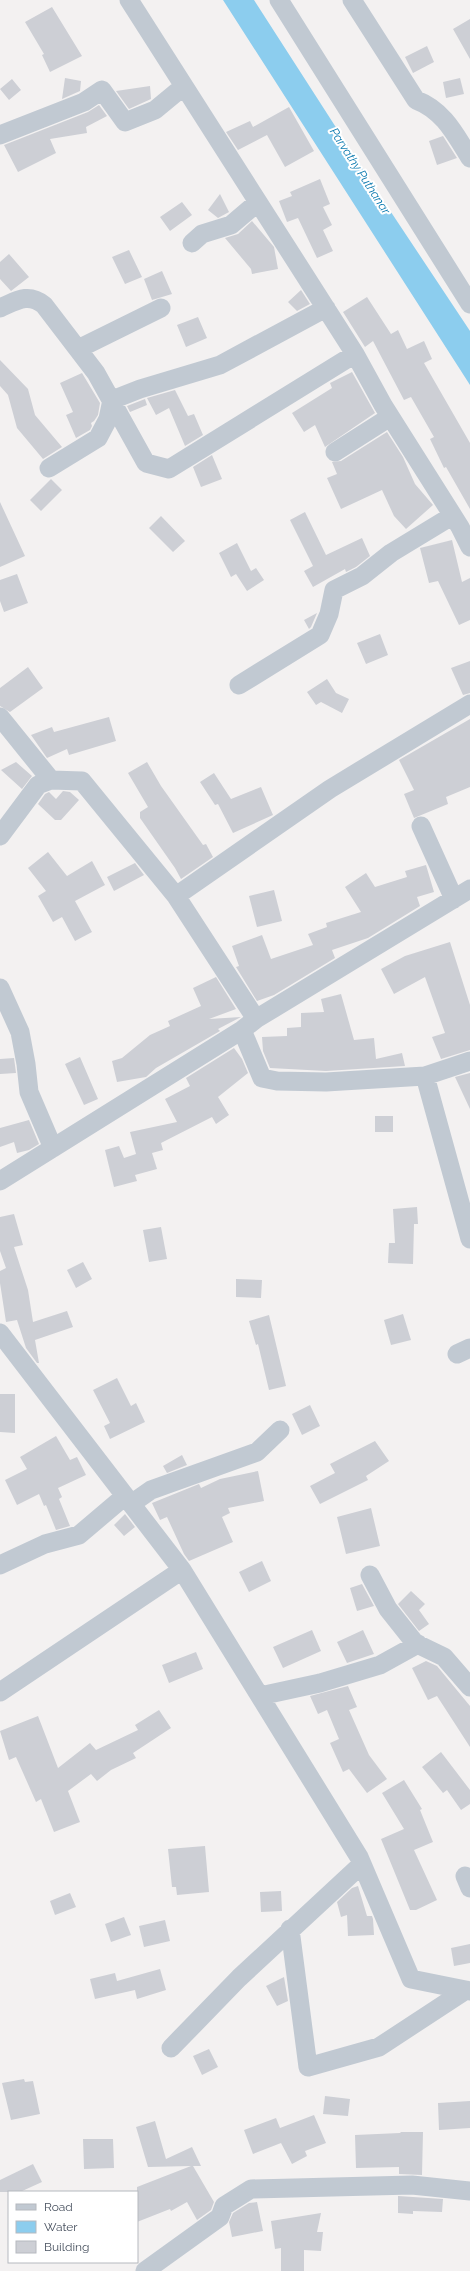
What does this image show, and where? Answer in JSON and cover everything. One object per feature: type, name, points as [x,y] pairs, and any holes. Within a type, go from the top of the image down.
[{"type":"street","points":[[129,0],[355,354],[390,417],[470,547]]},
{"type":"street","points":[[279,0],[470,304]]},
{"type":"street","points":[[352,0],[416,100],[429,105],[448,122],[470,158]]},
{"type":"street","points":[[0,135],[84,102],[102,90],[125,122],[154,110],[184,86]]},
{"type":"street","points":[[192,243],[202,234],[231,225],[258,202]]},
{"type":"street","points":[[0,308],[22,298],[36,298],[44,305],[96,373],[146,463],[169,469],[355,354]]},
{"type":"street","points":[[78,349],[162,308]]},
{"type":"street","points":[[112,400],[140,389],[220,365],[326,308]]},
{"type":"street","points":[[49,468],[98,438],[108,420],[112,400]]},
{"type":"street","points":[[335,452],[390,417]]},
{"type":"street","points":[[239,684],[320,636],[329,614],[334,590],[362,576],[392,553],[452,516]]},
{"type":"street","points":[[176,896],[330,789],[470,704]]},
{"type":"street","points":[[0,717],[51,780]]},
{"type":"street","points":[[0,836],[38,785],[51,780],[82,781],[176,896],[249,1025],[262,1078],[277,1081],[326,1082],[425,1076],[470,1061]]},
{"type":"street","points":[[421,826],[454,899]]},
{"type":"street","points":[[0,1181],[470,889]]},
{"type":"street","points":[[0,988],[20,1032],[29,1092],[53,1148]]},
{"type":"street","points":[[425,1076],[470,1239]]},
{"type":"street","points":[[0,1333],[182,1570],[362,1864],[411,1979],[468,1991]]},
{"type":"street","points":[[0,1565],[45,1544],[79,1535],[128,1500],[151,1490],[257,1452],[280,1430]]},
{"type":"street","points":[[0,1692],[182,1570]]},
{"type":"street","points":[[370,1575],[388,1609],[418,1644],[444,1657],[470,1686]]},
{"type":"street","points":[[260,1696],[320,1683],[380,1665],[418,1644]]},
{"type":"street","points":[[171,2048],[290,1929],[362,1864]]},
{"type":"street","points":[[290,1929],[308,2067],[379,2046],[468,1991]]},
{"type":"street","points":[[145,2271],[220,2217],[224,2206],[251,2188],[412,2185],[470,2191]]},
{"type":"water","name":"Parvathy Puthanar","points":[[223,0],[254,0],[375,188],[470,331],[470,385]]},
{"type":"building","points":[[52,7],[82,56],[50,72],[42,55],[44,54],[25,22]]},
{"type":"building","points":[[470,19],[470,59],[453,29]]},
{"type":"building","points":[[427,46],[434,62],[413,73],[405,57]]},
{"type":"building","points":[[65,78],[81,81],[80,91],[62,99]]},
{"type":"building","points":[[460,78],[464,94],[446,98],[443,82]]},
{"type":"building","points":[[12,79],[21,90],[9,100],[0,89]]},
{"type":"building","points":[[150,86],[151,99],[129,109],[116,91]]},
{"type":"building","points":[[99,105],[107,116],[86,127],[87,133],[50,139],[56,153],[18,172],[4,145],[88,112]]},
{"type":"building","points":[[289,107],[314,151],[285,167],[267,135],[238,150],[226,132],[250,121],[253,127]]},
{"type":"building","points":[[443,136],[457,158],[437,165],[429,141]]},
{"type":"building","points":[[320,179],[330,204],[323,207],[332,225],[323,230],[333,251],[317,258],[298,218],[287,222],[279,201],[292,196],[290,192]]},
{"type":"building","points":[[220,194],[229,212],[218,218],[208,210]]},
{"type":"building","points":[[182,202],[192,215],[170,231],[160,217]]},
{"type":"building","points":[[252,221],[274,247],[278,269],[252,274],[251,269],[225,238],[238,234]]},
{"type":"building","points":[[129,250],[142,277],[125,284],[112,257]]},
{"type":"building","points":[[9,254],[29,277],[11,291],[0,279],[0,262]]},
{"type":"building","points":[[162,271],[172,294],[152,300],[144,279]]},
{"type":"building","points":[[301,290],[310,304],[297,311],[288,302]]},
{"type":"building","points":[[367,297],[391,334],[398,330],[407,349],[424,341],[432,359],[424,363],[470,443],[470,509],[446,467],[444,468],[430,439],[434,437],[411,397],[404,400],[373,341],[365,347],[343,312]]},
{"type":"building","points":[[198,317],[207,338],[186,347],[177,325]]},
{"type":"building","points":[[0,360],[28,389],[35,415],[62,447],[43,459],[17,428],[8,395],[0,386]]},
{"type":"building","points":[[352,372],[375,413],[325,447],[315,425],[304,432],[292,413],[332,388],[330,383]]},
{"type":"building","points":[[82,373],[100,403],[98,415],[91,423],[92,426],[90,430],[76,438],[66,415],[73,412],[60,383]]},
{"type":"building","points":[[175,390],[188,416],[194,414],[203,435],[185,446],[169,408],[156,415],[147,398]]},
{"type":"building","points":[[145,399],[147,405],[130,412],[127,406]]},
{"type":"building","points":[[387,432],[403,457],[415,484],[433,505],[406,529],[394,516],[382,490],[341,509],[327,478],[337,474],[332,462],[341,461]]},
{"type":"building","points":[[212,455],[222,479],[201,487],[193,467]]},
{"type":"building","points":[[51,479],[62,490],[41,511],[30,500]]},
{"type":"building","points":[[0,502],[25,556],[0,567]]},
{"type":"building","points":[[305,512],[326,555],[362,538],[370,556],[356,567],[346,572],[345,569],[313,587],[304,571],[313,566],[290,520]]},
{"type":"building","points":[[161,516],[185,541],[173,552],[149,528]]},
{"type":"building","points":[[452,540],[462,582],[470,578],[470,620],[459,625],[438,581],[429,583],[420,548]]},
{"type":"building","points":[[237,543],[251,571],[256,568],[264,580],[247,591],[236,574],[231,577],[219,553]]},
{"type":"building","points":[[17,574],[28,603],[4,612],[0,601],[0,580]]},
{"type":"building","points":[[317,613],[311,627],[309,629],[304,620]]},
{"type":"building","points":[[380,634],[388,655],[366,664],[357,643]]},
{"type":"building","points":[[470,661],[470,693],[463,695],[451,668]]},
{"type":"building","points":[[28,667],[43,688],[10,712],[0,706],[0,688]]},
{"type":"building","points":[[327,679],[336,693],[349,699],[342,713],[321,702],[316,705],[307,692]]},
{"type":"building","points":[[109,717],[116,741],[69,755],[67,749],[47,758],[31,735],[52,727],[54,732]]},
{"type":"building","points":[[470,719],[470,787],[446,797],[448,804],[414,818],[404,794],[414,790],[399,760]]},
{"type":"building","points":[[16,762],[32,776],[22,789],[1,770]]},
{"type":"building","points":[[147,762],[161,786],[203,845],[206,844],[213,857],[181,879],[140,818],[140,812],[148,807],[128,773]]},
{"type":"building","points":[[214,773],[231,799],[261,787],[273,815],[233,833],[218,804],[215,805],[200,782]]},
{"type":"building","points":[[63,791],[70,792],[79,800],[61,820],[55,820],[38,804],[45,794],[49,792],[56,799]]},
{"type":"building","points":[[48,852],[67,876],[92,861],[105,885],[75,901],[92,932],[75,941],[62,917],[53,922],[38,896],[46,891],[28,868]]},
{"type":"building","points":[[135,863],[144,875],[114,891],[107,877]]},
{"type":"building","points":[[426,865],[434,892],[417,897],[420,906],[368,938],[332,950],[335,958],[274,995],[257,1001],[236,967],[239,966],[232,946],[262,935],[271,959],[313,945],[308,934],[327,927],[326,923],[361,912],[345,887],[366,873],[375,887],[407,877],[405,871]]},
{"type":"building","points":[[274,890],[282,921],[257,927],[249,896]]},
{"type":"building","points":[[450,942],[470,1005],[470,1050],[441,1059],[432,1037],[445,1033],[425,977],[394,994],[381,969],[405,956]]},
{"type":"building","points":[[216,977],[236,1009],[209,1019],[241,1017],[218,1029],[220,1031],[156,1068],[146,1077],[117,1082],[112,1061],[122,1058],[150,1035],[170,1026],[168,1021],[201,1006],[193,988]]},
{"type":"building","points":[[341,994],[354,1040],[374,1038],[376,1059],[402,1053],[405,1066],[326,1071],[270,1068],[263,1051],[262,1037],[287,1036],[287,1028],[301,1027],[301,1013],[324,1012],[321,999]]},
{"type":"building","points":[[234,1048],[242,1059],[248,1073],[218,1097],[229,1115],[216,1124],[212,1117],[161,1143],[163,1150],[152,1153],[157,1169],[135,1175],[137,1181],[114,1187],[105,1150],[119,1146],[124,1158],[136,1154],[130,1132],[177,1122],[165,1099],[190,1086],[186,1078]]},
{"type":"building","points":[[80,1057],[98,1099],[84,1105],[65,1064]]},
{"type":"building","points":[[14,1058],[16,1073],[0,1074],[0,1059]]},
{"type":"building","points":[[470,1073],[470,1109],[455,1077]]},
{"type":"building","points":[[375,1116],[393,1116],[393,1132],[375,1132]]},
{"type":"building","points":[[29,1120],[39,1144],[29,1150],[17,1153],[14,1142],[0,1147],[0,1128]]},
{"type":"building","points":[[417,1207],[418,1224],[414,1224],[413,1264],[388,1263],[389,1243],[395,1243],[393,1209]]},
{"type":"building","points":[[14,1214],[23,1245],[14,1247],[28,1290],[33,1322],[67,1311],[73,1327],[35,1340],[39,1363],[37,1363],[26,1348],[17,1320],[6,1322],[0,1283],[0,1271],[6,1268],[0,1251],[0,1217]]},
{"type":"building","points":[[161,1227],[167,1259],[149,1262],[143,1230]]},
{"type":"building","points":[[83,1262],[92,1279],[76,1288],[67,1270]]},
{"type":"building","points":[[236,1279],[262,1280],[261,1298],[236,1297]]},
{"type":"building","points":[[403,1314],[411,1340],[391,1345],[384,1320]]},
{"type":"building","points":[[269,1315],[286,1386],[269,1390],[258,1344],[256,1345],[249,1321]]},
{"type":"building","points":[[117,1378],[131,1406],[136,1403],[145,1422],[110,1439],[104,1426],[110,1423],[93,1390]]},
{"type":"building","points":[[0,1394],[15,1394],[15,1433],[0,1432]]},
{"type":"building","points":[[310,1405],[320,1426],[302,1435],[292,1414]]},
{"type":"building","points":[[56,1436],[70,1460],[77,1457],[86,1475],[58,1488],[62,1497],[59,1499],[70,1526],[56,1530],[46,1505],[44,1506],[39,1494],[17,1505],[5,1480],[27,1469],[20,1457]]},
{"type":"building","points":[[375,1441],[389,1461],[366,1476],[368,1480],[320,1504],[310,1486],[335,1473],[330,1464]]},
{"type":"building","points":[[182,1455],[187,1465],[167,1473],[163,1466]]},
{"type":"building","points":[[258,1471],[264,1501],[228,1508],[230,1513],[222,1517],[233,1542],[189,1561],[184,1554],[167,1517],[160,1520],[152,1503],[199,1484],[201,1488],[220,1479]]},
{"type":"building","points":[[371,1508],[380,1546],[346,1554],[337,1517]]},
{"type":"building","points":[[125,1514],[135,1527],[124,1536],[114,1525]]},
{"type":"building","points":[[262,1561],[271,1581],[249,1592],[239,1572]]},
{"type":"building","points":[[362,1584],[374,1606],[357,1611],[350,1588]]},
{"type":"building","points":[[411,1591],[425,1604],[419,1610],[429,1624],[419,1631],[398,1604]]},
{"type":"building","points":[[312,1630],[321,1651],[283,1668],[273,1647]]},
{"type":"building","points":[[363,1630],[374,1654],[347,1663],[337,1642]]},
{"type":"building","points":[[196,1652],[203,1669],[169,1683],[162,1665]]},
{"type":"building","points":[[426,1661],[437,1666],[470,1706],[470,1747],[437,1696],[428,1700],[412,1668]]},
{"type":"building","points":[[348,1686],[357,1707],[349,1710],[369,1755],[387,1779],[367,1793],[349,1769],[343,1772],[330,1743],[339,1739],[327,1710],[318,1714],[310,1696]]},
{"type":"building","points":[[159,1710],[171,1728],[133,1753],[136,1758],[111,1770],[97,1781],[91,1774],[68,1791],[80,1822],[54,1832],[41,1799],[36,1802],[16,1757],[9,1760],[0,1731],[38,1716],[58,1768],[90,1743],[96,1750],[138,1730],[135,1725]]},
{"type":"building","points":[[441,1752],[470,1790],[470,1804],[461,1810],[447,1790],[443,1793],[422,1767]]},
{"type":"building","points":[[404,1780],[422,1809],[420,1810],[433,1842],[414,1850],[437,1900],[416,1910],[410,1910],[381,1839],[404,1829],[382,1793]]},
{"type":"building","points":[[205,1846],[209,1892],[177,1895],[176,1887],[172,1887],[168,1849]]},
{"type":"building","points":[[358,1886],[367,1916],[372,1916],[373,1919],[374,1935],[348,1936],[347,1915],[341,1917],[337,1902],[352,1888]]},
{"type":"building","points":[[281,1891],[282,1911],[261,1912],[260,1892]]},
{"type":"building","points":[[70,1893],[76,1907],[55,1915],[50,1901]]},
{"type":"building","points":[[124,1917],[131,1935],[111,1942],[105,1924]]},
{"type":"building","points":[[165,1920],[170,1941],[144,1947],[139,1926]]},
{"type":"building","points":[[470,1944],[470,1963],[454,1966],[451,1948]]},
{"type":"building","points":[[160,1969],[166,1990],[137,1999],[135,1990],[95,1999],[90,1979],[115,1973],[117,1981]]},
{"type":"building","points":[[284,1977],[288,2001],[277,2006],[266,1986]]},
{"type":"building","points":[[209,2049],[218,2067],[202,2075],[193,2056]]},
{"type":"building","points":[[24,2079],[25,2082],[33,2081],[40,2114],[11,2120],[2,2083]]},
{"type":"building","points":[[325,2096],[350,2099],[348,2116],[323,2114]]},
{"type":"building","points":[[470,2101],[470,2128],[439,2130],[438,2103]]},
{"type":"building","points":[[314,2115],[326,2143],[305,2151],[307,2156],[292,2164],[281,2143],[253,2154],[244,2130],[276,2118],[280,2128]]},
{"type":"building","points":[[155,2121],[166,2159],[192,2147],[201,2166],[193,2166],[214,2202],[211,2210],[197,2220],[187,2202],[171,2211],[170,2209],[138,2222],[137,2187],[191,2166],[148,2167],[136,2127]]},
{"type":"building","points":[[423,2132],[422,2175],[399,2174],[399,2167],[356,2168],[355,2135]]},
{"type":"building","points":[[83,2139],[113,2139],[114,2168],[84,2169]]},
{"type":"building","points":[[33,2164],[42,2182],[22,2191],[0,2192],[0,2180]]},
{"type":"building","points":[[398,2196],[443,2199],[442,2212],[413,2211],[413,2214],[398,2213]]},
{"type":"building","points":[[257,2202],[263,2231],[232,2237],[229,2222],[233,2213],[249,2203]]},
{"type":"building","points":[[321,2213],[317,2232],[323,2232],[321,2251],[304,2250],[304,2271],[281,2271],[281,2248],[275,2249],[271,2221]]}]
